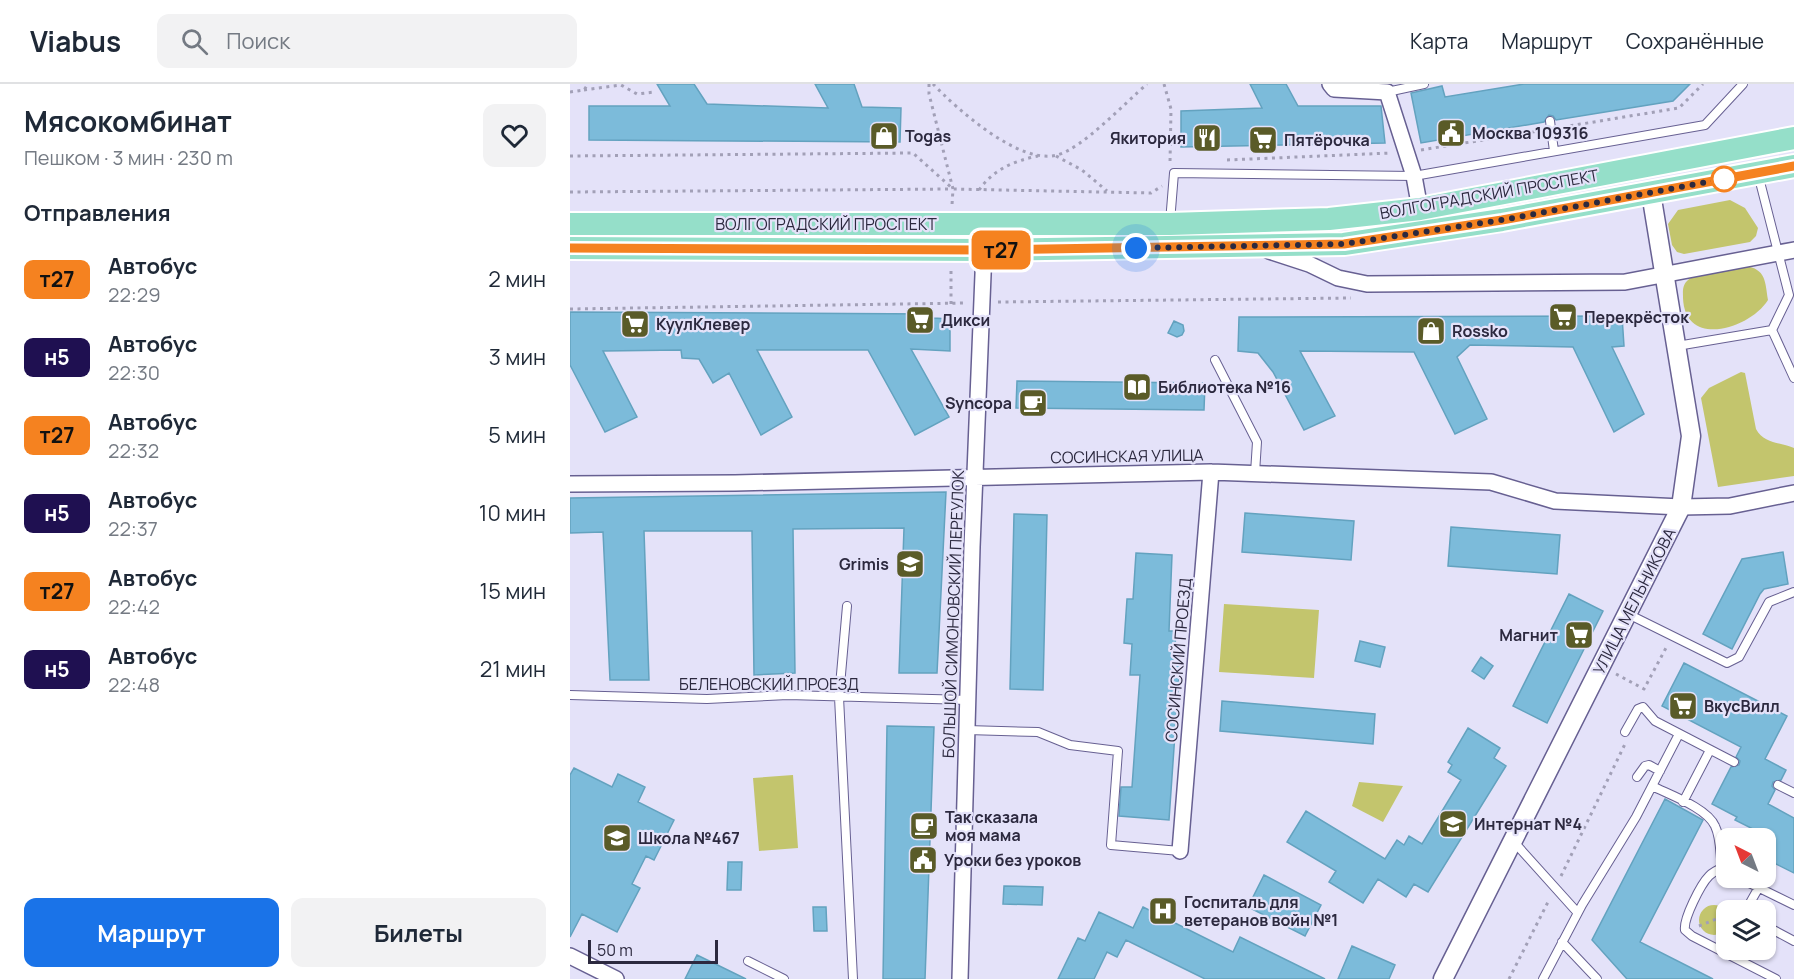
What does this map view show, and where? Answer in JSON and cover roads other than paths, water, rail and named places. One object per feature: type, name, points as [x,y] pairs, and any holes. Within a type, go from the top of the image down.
[{"type":"main road","name":"ВОЛГОГРАДСКИЙ ПРОСПЕКТ","points":[[570,224],[1170,224],[1329,219],[1420,209],[1794,138]]},
{"type":"main road","name":"ВОЛГОГРАДСКИЙ ПРОСПЕКТ","points":[[570,248],[984,250],[1344,244],[1502,220],[1794,166]]},
{"type":"street","points":[[1330,84],[1334,89],[1387,92],[1414,176],[1420,209]]},
{"type":"street","name":"УЛИЦА МЕЛЬНИКОВА","points":[[1443,979],[1681,507],[1691,436],[1652,193]]},
{"type":"street","points":[[1244,246],[1285,255],[1338,278],[1367,284],[1625,282],[1786,251]]},
{"type":"street","name":"БОЛЬШОЙ СИМОНОВСКИЙ ПЕРЕУЛОК","points":[[960,979],[984,250]]},
{"type":"street","name":"СОСИНСКИЙ ПРОЕЗД","points":[[1180,851],[1211,472]]},
{"type":"street","name":"СОСИНСКАЯ УЛИЦА","points":[[570,484],[1255,472],[1491,482],[1555,501],[1681,507],[1730,506],[1794,493]]},
{"type":"street","points":[[571,959],[616,979]]},
{"type":"lane","points":[[1387,92],[1424,84]]},
{"type":"lane","points":[[1170,224],[1174,173],[1414,176],[1705,125],[1743,84]]},
{"type":"lane","points":[[1551,125],[1554,151]]},
{"type":"lane","points":[[1758,173],[1786,251],[1791,295],[1772,330]]},
{"type":"lane","points":[[1677,346],[1772,330]]},
{"type":"lane","points":[[1772,330],[1794,378]]},
{"type":"lane","points":[[1215,360],[1257,442],[1255,472]]},
{"type":"lane","points":[[1628,614],[1722,663],[1731,662],[1738,657],[1769,602],[1794,592]]},
{"type":"lane","points":[[847,606],[839,697],[853,979]]},
{"type":"lane","name":"БЕЛЕНОВСКИЙ ПРОЕЗД","points":[[570,695],[707,699],[788,695],[968,700]]},
{"type":"lane","points":[[1625,732],[1641,707],[1655,721],[1734,762]]},
{"type":"lane","points":[[967,730],[1038,732],[1070,745],[1118,751],[1111,845],[1180,851]]},
{"type":"lane","points":[[1543,979],[1577,912],[1634,822],[1679,734]]},
{"type":"lane","points":[[1683,802],[1710,750]]},
{"type":"lane","points":[[1637,777],[1645,766],[1649,765],[1660,771]]},
{"type":"lane","points":[[1778,785],[1794,793]]},
{"type":"lane","points":[[1652,786],[1703,812],[1715,825],[1716,830]]},
{"type":"lane","points":[[1513,841],[1577,912]]},
{"type":"lane","points":[[1716,874],[1707,879],[1685,921],[1687,931],[1716,946]]},
{"type":"lane","points":[[1761,888],[1794,906]]},
{"type":"lane","points":[[1776,931],[1794,941]]},
{"type":"lane","points":[[1562,942],[1597,979]]},
{"type":"lane","points":[[1742,960],[1776,979]]},
{"type":"lane","points":[[748,961],[784,979]]},
{"type":"place","name":"Москва 109316","points":[[1451,133]]},
{"type":"place","name":"Togas","points":[[884,136]]},
{"type":"place","name":"Якитория","points":[[1207,138]]},
{"type":"place","name":"Пятёрочка","points":[[1263,140]]},
{"type":"place","name":"Перекрёсток","points":[[1563,317]]},
{"type":"place","name":"Дикси","points":[[920,320]]},
{"type":"place","name":"КуулКлевер","points":[[635,324]]},
{"type":"place","name":"Rossko","points":[[1431,331]]},
{"type":"place","name":"Библиотека №16","points":[[1137,387]]},
{"type":"place","name":"Syncopa","points":[[1033,403]]},
{"type":"place","name":"Grimis","points":[[910,564]]},
{"type":"place","name":"Магнит","points":[[1579,635]]},
{"type":"place","name":"ВкусВилл","points":[[1683,706]]},
{"type":"place","name":"Интернат №4","points":[[1453,824]]},
{"type":"place","name":"Так сказала моя мама","points":[[924,826]]},
{"type":"place","name":"Школа №467","points":[[617,838]]},
{"type":"place","name":"Уроки без уроков","points":[[923,860]]},
{"type":"place","name":"Госпиталь для ветеранов войн №1","points":[[1163,911]]}]
